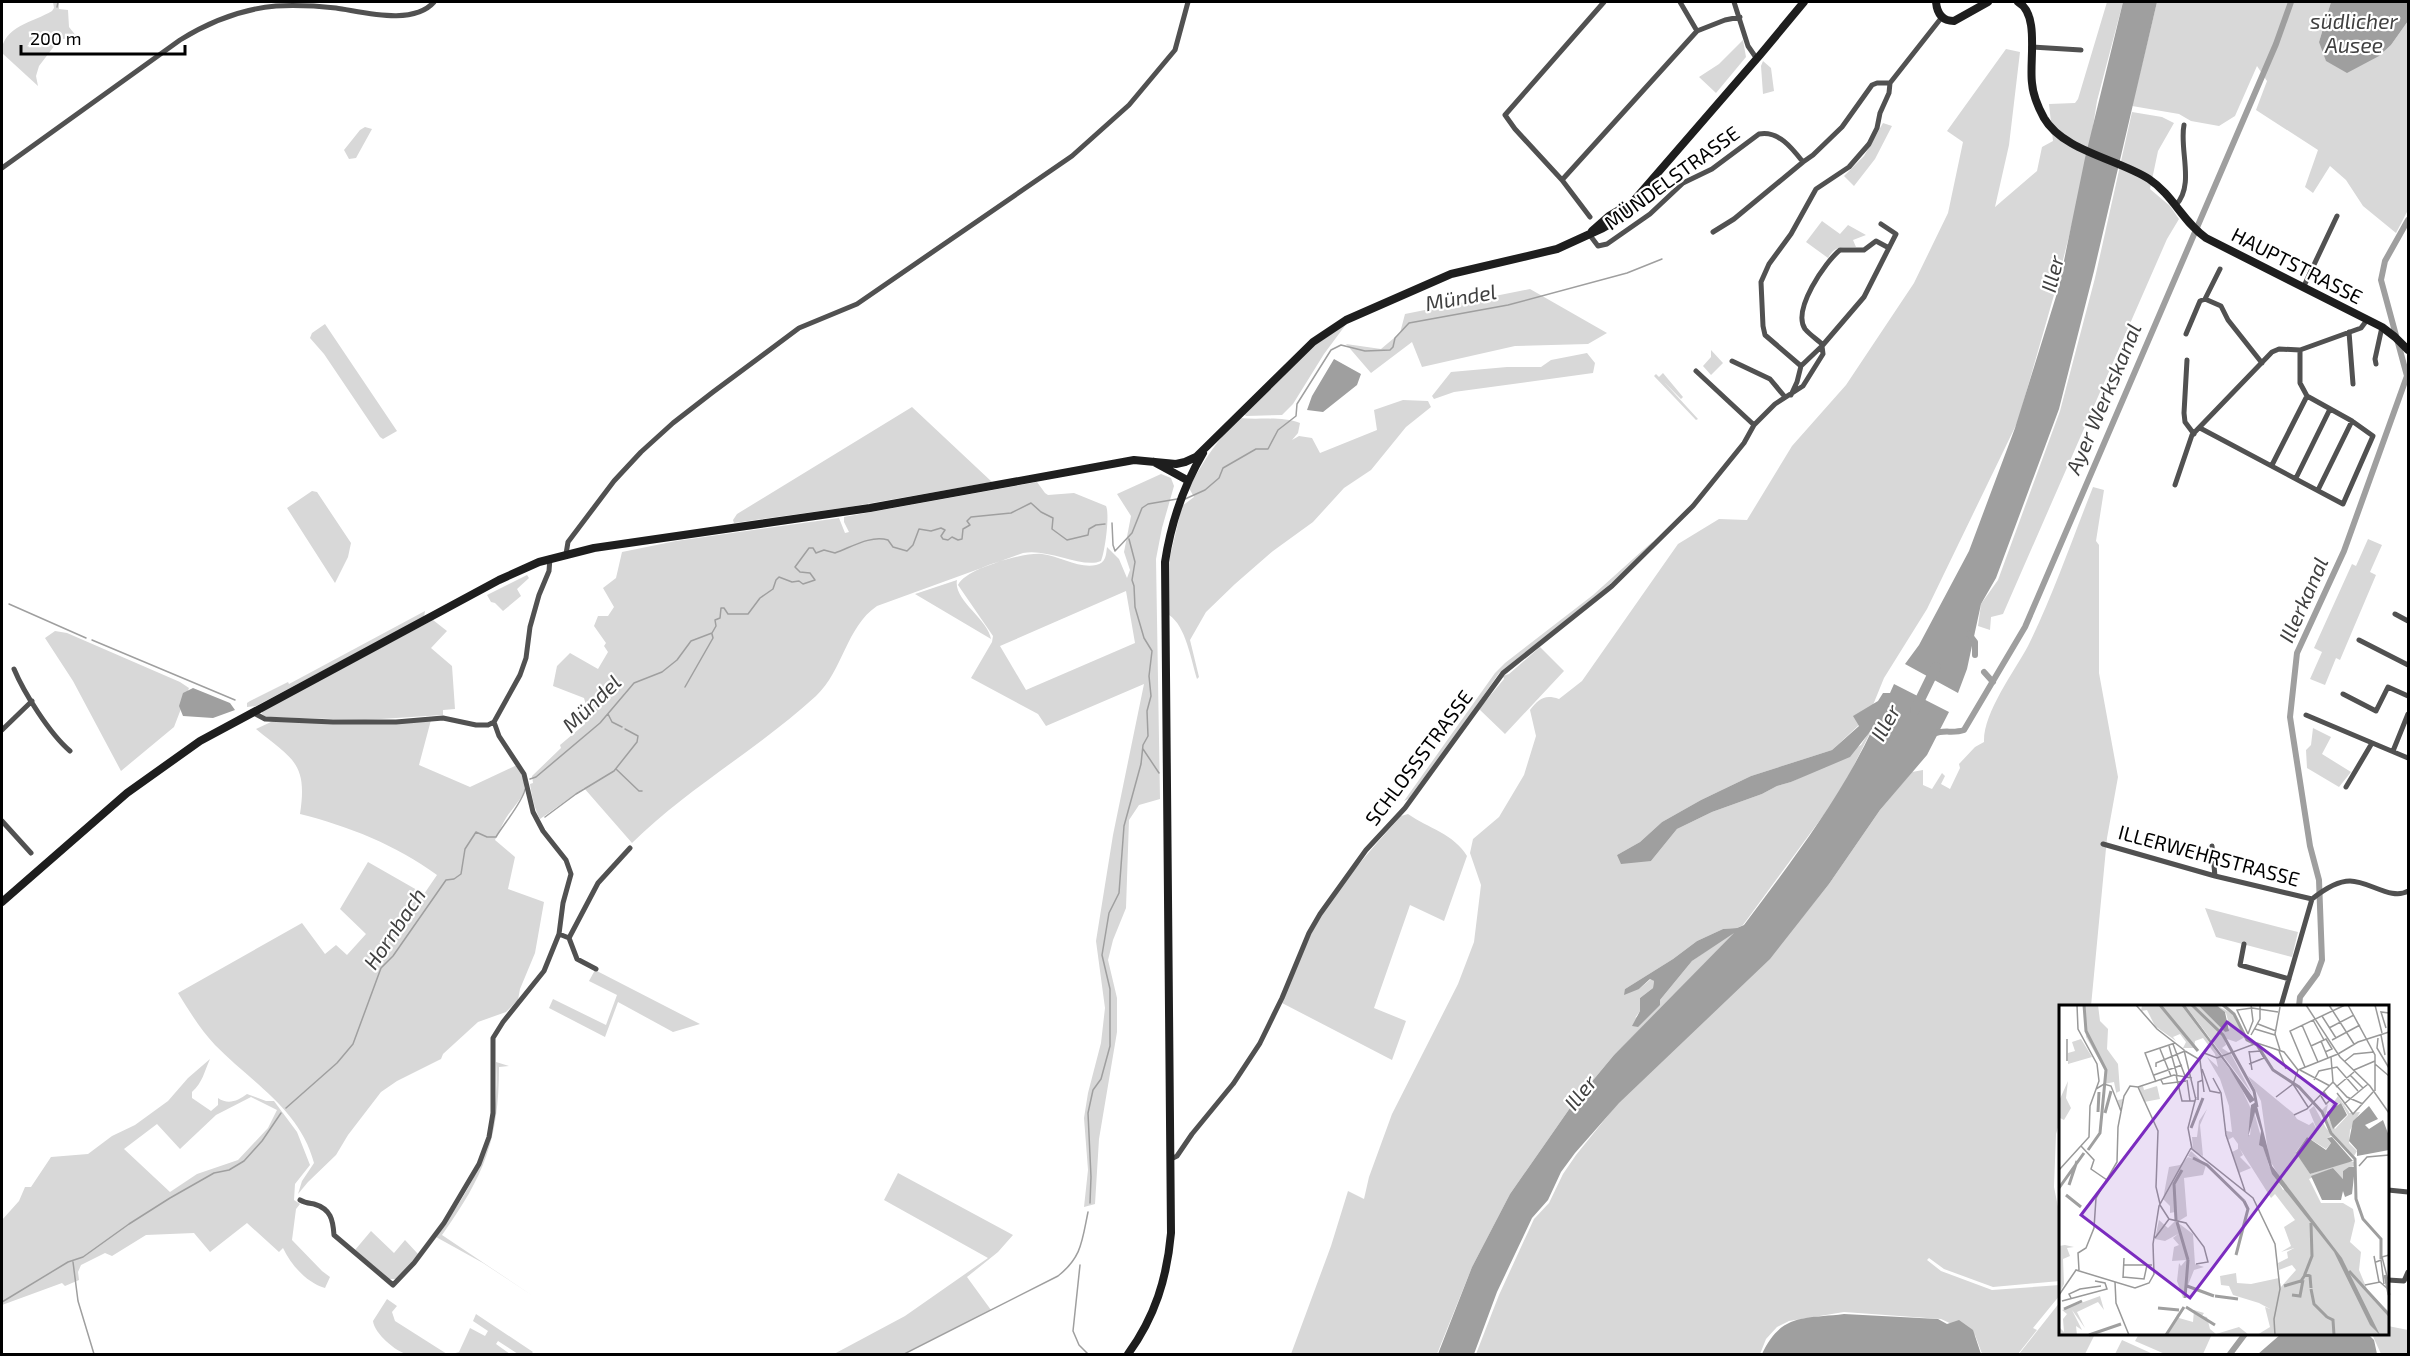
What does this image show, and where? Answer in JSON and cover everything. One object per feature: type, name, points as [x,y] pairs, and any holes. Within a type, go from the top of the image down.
[{"type":"main road","points":[[2,902],[148,776],[200,741],[499,580],[550,558],[914,501],[1134,460],[1176,464],[1196,457],[1237,414],[1313,342],[1346,320],[1451,274],[1541,254],[1569,244],[1617,220],[1804,2]]},
{"type":"main road","points":[[1936,2],[1942,17],[1947,21],[1954,21],[1988,2]]},
{"type":"main road","points":[[2018,2],[2023,4],[2029,14],[2031,47]]},
{"type":"main road","name":"HAUPTSTRASSE","points":[[2031,47],[2032,83],[2035,98],[2044,119],[2058,134],[2151,181],[2176,205],[2201,235],[2384,329],[2409,350]]},
{"type":"main road","points":[[1128,1354],[1154,1312],[1165,1279],[1171,1233],[1165,562],[1177,508],[1187,481],[1207,447]]},
{"type":"main road","points":[[1152,461],[1187,481]]},
{"type":"main road","points":[[1176,464],[1187,481]]},
{"type":"street","points":[[2,168],[180,40],[231,16],[274,6],[307,6],[365,14],[407,15],[419,12],[434,2]]},
{"type":"street","points":[[566,554],[568,542],[614,481],[673,423],[799,328],[857,304],[1072,156],[1129,105],[1174,50],[1188,2]]},
{"type":"street","points":[[1590,218],[1562,180],[1505,115],[1604,2]]},
{"type":"street","points":[[1680,2],[1697,31]]},
{"type":"street","points":[[1734,2],[1748,46],[1757,59]]},
{"type":"street","points":[[1562,180],[1697,31],[1740,17]]},
{"type":"street","points":[[1801,366],[1765,334],[1761,282],[1769,264],[1791,234],[1816,189],[1850,167],[1869,144],[1877,128],[1880,113],[1889,93],[1890,83],[1942,17]]},
{"type":"street","points":[[2031,47],[2081,51]]},
{"type":"street","points":[[1713,232],[1734,219],[1813,155],[1842,127],[1872,85],[1890,83]]},
{"type":"street","points":[[2176,205],[2185,187],[2182,137],[2184,125]]},
{"type":"street","name":"MÜNDELSTRASSE","points":[[1589,234],[1598,246],[1607,244],[1650,214],[1683,183],[1712,169],[1759,134],[1767,132],[1778,136],[1803,162]]},
{"type":"street","points":[[2303,288],[2337,216]]},
{"type":"street","points":[[1732,361],[1770,379],[1788,396],[1797,382],[1801,366],[1823,346],[1806,330],[1802,311],[1811,289],[1824,268],[1840,250],[1864,250],[1875,241],[1889,248],[1896,234],[1881,224]]},
{"type":"street","name":"SCHLOSSSTRASSE","points":[[1171,1159],[1177,1156],[1233,1084],[1260,1042],[1282,998],[1309,933],[1320,914],[1366,850],[1405,808],[1503,673],[1612,586],[1650,550],[1693,506],[1744,443],[1754,425],[1775,404],[1803,386],[1822,354],[1823,346],[1864,297],[1889,248]]},
{"type":"street","points":[[2186,334],[2200,301],[2206,296],[2220,269]]},
{"type":"street","points":[[2206,296],[2221,306],[2228,320],[2262,363]]},
{"type":"street","points":[[2175,485],[2194,434],[2272,352],[2279,349],[2300,350],[2361,328],[2367,320]]},
{"type":"street","points":[[2376,364],[2375,359],[2384,329]]},
{"type":"street","points":[[2349,332],[2353,384]]},
{"type":"street","points":[[2200,428],[2343,504],[2373,436],[2352,421],[2307,396],[2300,383],[2300,350]]},
{"type":"street","points":[[2187,360],[2184,413],[2185,422],[2194,434]]},
{"type":"street","points":[[1696,371],[1754,425]]},
{"type":"street","points":[[2272,465],[2307,396]]},
{"type":"street","points":[[2296,478],[2330,409]]},
{"type":"street","points":[[2318,490],[2352,421]]},
{"type":"street","points":[[252,712],[265,719],[333,723],[396,722],[425,718],[443,718],[476,725],[494,722],[520,675],[526,658],[530,627],[539,595],[549,572],[550,558]]},
{"type":"street","points":[[2395,614],[2409,621]]},
{"type":"street","points":[[2359,640],[2409,665]]},
{"type":"street","points":[[14,669],[21,687],[56,739],[70,751]]},
{"type":"street","points":[[2343,694],[2376,711],[2388,687],[2409,696]]},
{"type":"street","points":[[2,730],[32,701]]},
{"type":"street","points":[[2392,751],[2409,714]]},
{"type":"street","points":[[2306,715],[2409,758]]},
{"type":"street","points":[[300,1200],[304,1203],[316,1204],[327,1211],[333,1219],[334,1235],[393,1286],[432,1239],[462,1196],[479,1164],[489,1137],[494,1113],[493,1038],[544,971],[559,934],[562,903],[571,874],[566,860],[543,831],[534,812],[524,774],[494,722]]},
{"type":"street","points":[[2346,787],[2372,742]]},
{"type":"street","points":[[2,821],[31,853]]},
{"type":"street","name":"ILLERWEHRSTRASSE","points":[[2103,844],[2215,876],[2313,898],[2325,890],[2350,881],[2362,882],[2393,894],[2403,894],[2409,891]]},
{"type":"street","points":[[2212,846],[2215,876]]},
{"type":"street","points":[[569,938],[596,886],[630,848]]},
{"type":"street","points":[[2281,1005],[2313,898]]},
{"type":"street","points":[[559,934],[569,938],[577,959],[596,969]]},
{"type":"street","points":[[2244,944],[2240,965],[2289,979]]},
{"type":"street","points":[[2389,1190],[2409,1192]]},
{"type":"street","points":[[2389,1280],[2404,1281],[2409,1272]]},
{"type":"shaded area","points":[[53,2],[59,2],[59,9],[68,10],[69,27],[77,37],[63,39],[55,45],[39,66],[36,76],[38,86],[2,53],[3,44],[7,37],[20,26],[52,11]]},
{"type":"shaded area","points":[[2107,2],[2123,2],[2097,101],[2087,164],[2056,288],[2018,421],[1927,609],[1884,678],[1873,705],[1854,716],[1859,725],[1832,750],[1751,776],[1701,800],[1662,822],[1640,842],[1617,855],[1651,861],[1677,829],[1712,812],[1810,773],[1861,745],[1876,721],[1831,805],[1743,925],[1723,929],[1697,941],[1625,989],[1639,989],[1651,979],[1654,981],[1653,988],[1640,998],[1640,1011],[1635,1018],[1660,1000],[1692,961],[1733,932],[1734,934],[1614,1055],[1570,1108],[1510,1194],[1472,1267],[1437,1354],[1291,1354],[1331,1246],[1348,1191],[1364,1199],[1369,1177],[1392,1114],[1458,984],[1474,942],[1481,885],[1470,853],[1473,839],[1499,817],[1524,775],[1536,736],[1530,710],[1542,698],[1559,699],[1582,681],[1678,544],[1719,519],[1747,520],[1792,446],[1846,385],[1914,283],[1948,213],[1963,142],[1947,131],[2006,49],[2020,52],[2009,145],[1995,207],[2037,171],[2042,147],[2053,141],[2049,104],[2075,103],[2078,99]]},
{"type":"shaded area","points":[[2157,2],[2331,2],[2319,42],[2379,56],[2391,45],[2408,21],[2408,210],[2396,233],[2363,206],[2346,180],[2330,166],[2313,193],[2305,187],[2318,150],[2256,110],[2267,81],[2257,66],[2235,116],[2219,126],[2191,121],[2179,114],[2132,106]]},
{"type":"shaded area","points":[[1743,40],[1746,57],[1716,93],[1699,77],[1719,64]]},
{"type":"shaded area","points":[[1763,61],[1771,68],[1774,91],[1763,94],[1761,66]]},
{"type":"shaded area","points":[[2132,112],[2162,117],[2174,123],[2158,151],[2150,189],[2170,206],[2179,219],[2167,239],[2003,614],[1991,617],[1990,630],[1978,626],[1981,604],[1998,580],[2060,411],[2095,278]]},
{"type":"shaded area","points":[[1883,123],[1892,126],[1875,159],[1854,186],[1844,176],[1864,156]]},
{"type":"shaded area","points":[[365,127],[372,129],[356,158],[349,159],[344,150]]},
{"type":"shaded area","points":[[1822,221],[1840,234],[1848,225],[1866,235],[1853,240],[1856,247],[1836,249],[1828,258],[1806,242]]},
{"type":"shaded area","points":[[1530,289],[1607,333],[1588,344],[1515,346],[1422,367],[1412,342],[1371,373],[1346,344],[1381,349],[1400,333],[1405,314]]},
{"type":"shaded area","points":[[1347,323],[1324,354],[1293,404],[1282,415],[1246,416],[1243,413],[1319,341]]},
{"type":"shaded area","points":[[325,324],[397,431],[383,439],[380,437],[324,354],[310,338],[312,333]]},
{"type":"shaded area","points":[[1711,350],[1723,363],[1711,375],[1703,366],[1711,357]]},
{"type":"shaded area","points":[[1587,353],[1595,363],[1593,373],[1454,392],[1434,399],[1432,396],[1451,372],[1507,367],[1541,367],[1551,360]]},
{"type":"shaded area","points":[[1663,373],[1683,397],[1681,399],[1664,382],[1698,419],[1696,420],[1654,376],[1656,374],[1659,377]]},
{"type":"shaded area","points":[[1403,400],[1428,401],[1431,407],[1406,427],[1371,470],[1344,488],[1313,522],[1273,551],[1206,612],[1190,640],[1199,677],[1197,679],[1184,635],[1169,615],[1168,565],[1182,506],[1194,497],[1189,488],[1218,442],[1239,418],[1286,420],[1300,423],[1298,433],[1292,440],[1299,436],[1312,438],[1320,453],[1377,430],[1374,410]]},
{"type":"shaded area","points":[[912,407],[992,482],[849,507],[734,523],[733,520],[737,514]]},
{"type":"shaded area","points":[[1161,474],[1171,478],[1174,486],[1156,559],[1160,799],[1139,805],[1129,820],[1126,908],[1113,940],[1108,960],[1117,998],[1117,1032],[1099,1139],[1095,1204],[1084,1207],[1088,1170],[1084,1118],[1101,1043],[1105,1008],[1096,941],[1113,835],[1144,684],[1046,726],[1038,714],[971,678],[992,642],[993,636],[958,585],[963,579],[983,567],[1010,558],[1034,554],[1049,555],[1076,564],[1096,565],[1104,561],[1107,547],[1119,559],[1127,578],[1130,570],[1124,552],[1131,516],[1117,494]],"holes":[[[1126,591],[1135,643],[1026,690],[1000,646]]]},
{"type":"shaded area","points":[[1037,482],[1048,495],[1074,493],[1106,506],[1106,533],[1101,561],[1094,563],[1043,553],[1023,553],[877,606],[858,625],[833,674],[816,696],[771,734],[676,804],[632,843],[584,788],[540,819],[530,784],[533,783],[532,776],[561,748],[560,745],[585,724],[587,709],[584,698],[553,686],[557,666],[570,653],[598,669],[608,652],[604,646],[606,643],[594,626],[598,616],[608,616],[614,607],[603,588],[616,578],[622,552],[676,541],[839,518],[845,533],[849,532],[844,517]]},
{"type":"shaded area","points":[[2093,487],[2104,490],[2096,541],[2099,545],[2099,673],[2118,777],[2107,838],[2091,1005],[2059,1005],[2059,1124],[2056,1134],[2054,1187],[2059,1212],[2059,1281],[1993,1287],[1944,1269],[1929,1258],[1927,1260],[1941,1271],[1992,1290],[2059,1285],[2059,1296],[2033,1328],[2037,1330],[2018,1354],[1982,1354],[1975,1335],[1941,1319],[1844,1312],[1789,1321],[1777,1327],[1766,1339],[1760,1354],[1476,1354],[1499,1295],[1534,1219],[1549,1203],[1563,1174],[1576,1155],[1618,1103],[1801,919],[1829,884],[1880,810],[1912,772],[1923,770],[1923,785],[1932,789],[1942,773],[1945,776],[1941,784],[1950,789],[1960,768],[1959,764],[1975,747],[1984,742],[1988,718],[2028,646]]},
{"type":"shaded area","points":[[312,491],[317,492],[351,543],[348,557],[335,583],[287,508]]},
{"type":"shaded area","points":[[2368,539],[2382,545],[2370,572],[2376,575],[2340,660],[2336,658],[2325,685],[2310,679],[2322,652],[2314,648],[2352,564],[2356,566]]},
{"type":"shaded area","points":[[1653,541],[1624,572],[1595,597],[1499,673],[1410,798],[1404,801],[1495,673],[1593,595]]},
{"type":"shaded area","points":[[527,575],[529,578],[517,589],[521,596],[503,611],[491,602],[487,595]]},
{"type":"shaded area","points":[[957,580],[960,595],[984,624],[991,639],[915,594]]},
{"type":"shaded area","points":[[425,611],[424,617],[256,706],[247,707],[250,701],[288,682],[289,684]]},
{"type":"shaded area","points":[[433,620],[447,631],[431,648],[452,666],[455,709],[443,710],[443,715],[365,720],[266,717],[262,714],[262,711]]},
{"type":"shaded area","points":[[55,631],[67,633],[189,688],[174,727],[121,771],[73,681],[45,638]]},
{"type":"shaded area","points":[[1540,647],[1564,671],[1505,734],[1479,709],[1504,679],[1503,676],[1509,674]]},
{"type":"shaded area","points":[[431,720],[419,765],[470,787],[517,765],[524,781],[524,792],[506,818],[495,840],[515,857],[508,889],[544,902],[535,953],[520,989],[518,1000],[506,1012],[478,1022],[443,1054],[441,1059],[397,1081],[381,1092],[348,1135],[336,1155],[298,1194],[302,1181],[314,1163],[298,1127],[273,1098],[215,1045],[178,993],[302,923],[325,954],[336,945],[347,955],[366,934],[340,909],[368,862],[424,894],[437,875],[405,854],[371,838],[336,824],[300,814],[302,783],[299,772],[288,755],[256,729],[273,721]]},
{"type":"shaded area","points":[[2313,728],[2331,737],[2322,754],[2351,772],[2339,787],[2307,768],[2306,750],[2311,745]]},
{"type":"shaded area","points":[[1408,814],[1448,837],[1462,848],[1467,856],[1444,921],[1410,905],[1374,1008],[1406,1021],[1392,1060],[1282,1003],[1309,939],[1332,900],[1401,816]]},
{"type":"shaded area","points":[[2205,908],[2298,932],[2292,957],[2216,937]]},
{"type":"shaded area","points":[[595,970],[700,1024],[673,1032],[618,1002],[605,1037],[549,1008],[553,999],[606,1025],[617,995],[589,981]]},
{"type":"shaded area","points":[[210,1059],[201,1081],[192,1092],[192,1098],[211,1111],[218,1105],[218,1098],[233,1101],[247,1094],[266,1101],[274,1101],[297,1132],[310,1165],[295,1184],[294,1200],[300,1204],[296,1209],[292,1240],[330,1277],[325,1288],[306,1278],[290,1261],[283,1248],[279,1252],[247,1223],[210,1252],[194,1233],[146,1235],[112,1256],[105,1253],[81,1265],[78,1272],[79,1280],[65,1286],[62,1283],[2,1305],[2,1220],[19,1201],[25,1187],[31,1187],[51,1157],[88,1154],[168,1101],[188,1078]],"holes":[[[251,1097],[277,1110],[268,1128],[238,1160],[197,1174],[170,1192],[124,1149],[157,1124],[180,1149],[216,1115]]]},
{"type":"shaded area","points":[[496,1062],[509,1066],[499,1067],[496,1116],[492,1137],[469,1194],[442,1235],[533,1296],[483,1263],[436,1237],[473,1180],[486,1147],[496,1097]]},
{"type":"shaded area","points":[[898,1173],[1013,1235],[998,1252],[967,1277],[991,1310],[902,1354],[834,1354],[905,1316],[988,1258],[884,1200]]},
{"type":"shaded area","points":[[371,1231],[394,1253],[405,1240],[418,1254],[398,1279],[389,1279],[355,1250]]},
{"type":"shaded area","points":[[387,1299],[397,1306],[392,1312],[395,1321],[447,1354],[407,1354],[397,1350],[386,1341],[377,1331],[373,1321]]},
{"type":"shaded area","points":[[2059,1303],[2059,1335],[2094,1335],[2085,1354],[2019,1354]]},
{"type":"shaded area","points":[[476,1314],[533,1352],[518,1354],[498,1341],[496,1344],[510,1354],[452,1354],[459,1352],[470,1328],[485,1336],[488,1331],[473,1321]]},
{"type":"shaded area","points":[[2389,1326],[2408,1330],[2408,1354],[2381,1354],[2372,1335],[2389,1335]]},
{"type":"shaded area","points":[[2138,1335],[2212,1335],[2203,1354],[2165,1354],[2135,1341]]},
{"type":"shaded area","points":[[2122,1340],[2153,1354],[2115,1354]]},
{"type":"water","points":[[2123,2],[2157,2],[2094,271],[2059,409],[1996,578],[1981,604],[1967,669],[1958,693],[1905,664],[1919,645],[1969,551],[2015,428],[2058,290],[2085,158]]},
{"type":"water","name":"südlicher Ausee","points":[[2331,2],[2408,2],[2408,21],[2391,45],[2379,56],[2347,73],[2326,61],[2319,42]]},
{"type":"water","points":[[1334,359],[1361,374],[1357,385],[1323,412],[1307,410],[1312,396]]},
{"type":"water","points":[[1894,684],[1949,712],[1927,755],[1880,810],[1829,884],[1770,959],[1619,1103],[1575,1153],[1561,1172],[1548,1200],[1532,1218],[1497,1292],[1474,1354],[1438,1354],[1472,1267],[1510,1194],[1570,1108],[1614,1055],[1734,933],[1692,961],[1660,1000],[1660,1005],[1638,1027],[1632,1026],[1640,1011],[1640,998],[1653,988],[1654,981],[1650,979],[1639,989],[1624,995],[1625,989],[1697,941],[1723,929],[1744,925],[1830,805],[1873,728],[1850,757],[1712,812],[1677,829],[1651,861],[1621,864],[1617,855],[1640,842],[1662,822],[1701,800],[1751,776],[1832,750],[1859,726],[1853,716],[1878,701],[1883,693],[1890,693]]},
{"type":"water","points":[[193,688],[230,703],[235,710],[213,718],[183,716],[179,706],[183,693]]},
{"type":"water","points":[[1844,1314],[1938,1319],[1947,1324],[1959,1320],[1973,1330],[1981,1354],[1762,1354],[1777,1331],[1795,1320]]},
{"type":"water","points":[[2280,1335],[2369,1335],[2374,1340],[2377,1354],[2258,1354]]},
{"type":"waterway","points":[[57,7],[58,2]]},
{"type":"waterway","name":"Ayer Werkskanal","points":[[1934,734],[1964,730],[2025,627],[2276,44],[2291,2]]},
{"type":"waterway","name":"Illerkanal","points":[[2299,1005],[2300,997],[2317,974],[2322,960],[2319,880],[2310,846],[2290,717],[2297,653],[2344,551],[2407,376],[2381,280],[2385,261],[2408,220]]},
{"type":"waterway","name":"Mündel","points":[[1185,499],[1205,490],[1219,478],[1223,468],[1256,449],[1268,449],[1278,430],[1296,416],[1297,404],[1331,350],[1341,345],[1365,351],[1390,350],[1395,338],[1409,323],[1508,305],[1627,273],[1662,259]]},
{"type":"waterway","name":"Mündel","points":[[1112,523],[1115,551],[1132,533],[1142,508],[1148,504],[1177,499]]},
{"type":"waterway","name":"Mündel","points":[[530,779],[536,777],[600,723],[634,683],[662,672],[677,660],[691,641],[712,633],[716,626],[715,620],[720,618],[721,608],[724,608],[728,614],[748,614],[760,598],[773,589],[779,577],[803,584],[815,580],[810,573],[800,572],[795,567],[809,548],[813,548],[816,553],[824,550],[835,553],[868,540],[881,539],[888,540],[893,547],[907,551],[913,545],[919,529],[931,531],[941,528],[945,530],[941,536],[943,539],[948,540],[952,537],[958,540],[962,539],[963,529],[970,525],[967,521],[971,517],[1011,513],[1031,503],[1041,512],[1053,518],[1052,529],[1067,540],[1088,535],[1089,529],[1105,524]]},
{"type":"waterway","points":[[1090,1203],[1088,1113],[1093,1090],[1101,1079],[1110,1046],[1110,989],[1102,955],[1109,913],[1119,893],[1124,826],[1141,764],[1143,745],[1148,736],[1147,711],[1151,696],[1149,676],[1152,651],[1144,638],[1135,607],[1132,580],[1135,562],[1129,539]]},
{"type":"waterway","points":[[9,604],[86,638]]},
{"type":"waterway","points":[[685,687],[713,638],[712,634]]},
{"type":"waterway","points":[[1969,634],[1975,642],[1975,655]]},
{"type":"waterway","points":[[92,640],[235,700]]},
{"type":"waterway","name":"Iller","points":[[1915,710],[1936,667]]},
{"type":"waterway","points":[[1984,672],[1993,682]]},
{"type":"waterway","points":[[608,714],[612,722],[622,727]]},
{"type":"waterway","points":[[545,817],[576,794],[614,771],[637,742],[638,736],[625,729]]},
{"type":"waterway","points":[[1143,749],[1159,773]]},
{"type":"waterway","points":[[616,769],[639,791],[642,791]]},
{"type":"waterway","name":"Hornbach","points":[[286,1108],[337,1063],[353,1044],[381,968],[393,956],[446,880],[454,879],[461,874],[465,849],[476,832],[487,837],[496,837],[517,806],[525,789]]},
{"type":"waterway","name":"Hornbach","points":[[2,1302],[68,1262],[83,1257],[170,1198],[214,1173],[229,1170],[244,1161],[262,1141],[281,1113]]},
{"type":"waterway","points":[[904,1354],[1058,1276],[1072,1262],[1080,1248],[1088,1212]]},
{"type":"waterway","points":[[73,1262],[78,1301],[94,1354]]},
{"type":"waterway","points":[[1080,1265],[1073,1331],[1079,1345],[1088,1354]]},
{"type":"waterway","name":"Illerkanal","points":[[2230,1354],[2244,1335]]}]
